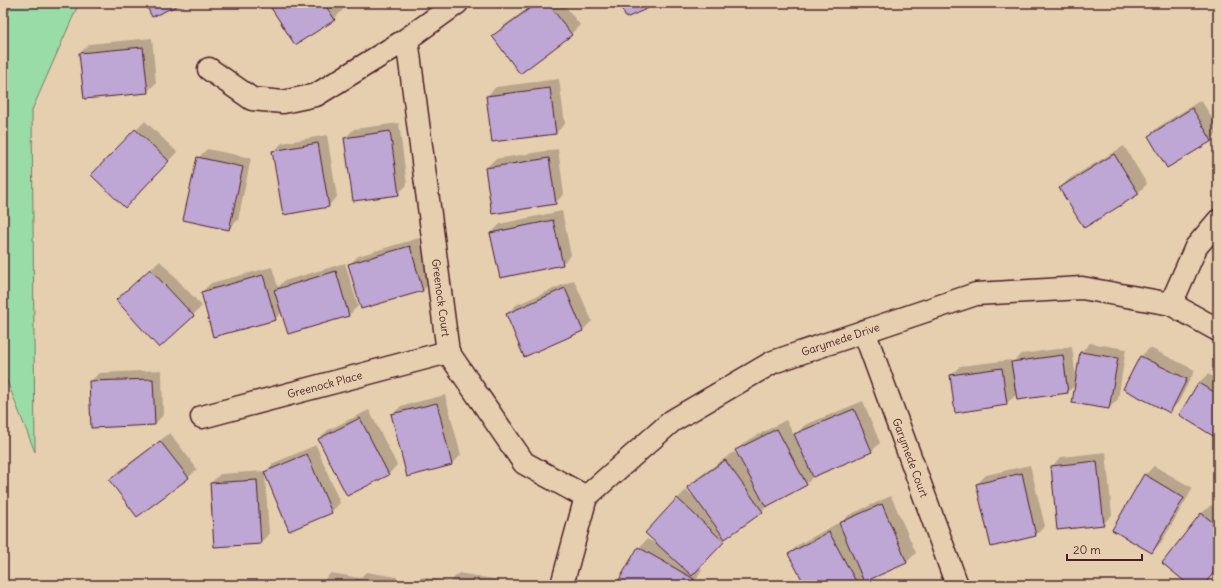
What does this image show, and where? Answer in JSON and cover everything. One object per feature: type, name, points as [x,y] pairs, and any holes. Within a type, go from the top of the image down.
[{"type":"street","points":[[209,69],[252,99],[283,102],[316,95],[408,39],[456,3]]},
{"type":"street","name":"Greenock Court","points":[[408,39],[448,352],[524,463],[586,497]]},
{"type":"street","points":[[1171,304],[1196,247],[1218,221]]},
{"type":"street","name":"Garymede Drive","points":[[586,497],[672,421],[773,362],[976,294],[1082,288],[1171,304],[1218,330]]},
{"type":"street","name":"Garymede Court","points":[[864,331],[957,585]]},
{"type":"street","name":"Greenock Place","points":[[202,417],[448,352]]},
{"type":"street","points":[[562,585],[586,497]]},
{"type":"green space","points":[[12,3],[79,3],[32,110],[35,452],[3,371],[3,26]]},
{"type":"building","points":[[145,3],[183,3],[152,17]]},
{"type":"building","points":[[268,3],[324,3],[335,20],[295,45]]},
{"type":"building","points":[[537,3],[548,3],[572,35],[520,74],[492,36]]},
{"type":"building","points":[[619,3],[660,3],[626,18]]},
{"type":"building","points":[[143,47],[148,93],[84,99],[79,53]]},
{"type":"building","points":[[550,88],[556,134],[492,142],[486,96]]},
{"type":"building","points":[[1192,108],[1212,141],[1167,168],[1148,136]]},
{"type":"building","points":[[135,129],[169,161],[125,208],[91,175]]},
{"type":"building","points":[[390,131],[399,195],[353,201],[344,138]]},
{"type":"building","points":[[318,143],[329,207],[283,215],[272,151]]},
{"type":"building","points":[[1114,154],[1139,194],[1084,228],[1059,188]]},
{"type":"building","points":[[197,157],[243,167],[229,230],[183,220]]},
{"type":"building","points":[[549,158],[556,204],[492,214],[485,168]]},
{"type":"building","points":[[553,220],[563,265],[500,278],[490,233]]},
{"type":"building","points":[[410,246],[423,291],[361,309],[348,264]]},
{"type":"building","points":[[150,269],[194,316],[159,348],[116,300]]},
{"type":"building","points":[[336,271],[349,316],[288,334],[274,290]]},
{"type":"building","points":[[263,275],[276,320],[213,337],[201,292]]},
{"type":"building","points":[[565,288],[583,331],[524,357],[506,314]]},
{"type":"building","points":[[1080,352],[1118,358],[1109,409],[1072,403]]},
{"type":"building","points":[[1063,355],[1068,393],[1017,400],[1011,362]]},
{"type":"building","points":[[1140,356],[1187,379],[1170,413],[1123,389]]},
{"type":"building","points":[[1002,368],[1007,405],[955,413],[950,375]]},
{"type":"building","points":[[153,379],[155,425],[91,428],[89,381]]},
{"type":"building","points":[[1198,383],[1218,394],[1218,439],[1179,415]]},
{"type":"building","points":[[437,403],[452,465],[407,477],[391,414]]},
{"type":"building","points":[[854,409],[872,452],[813,477],[794,434]]},
{"type":"building","points":[[360,418],[389,475],[347,496],[318,439]]},
{"type":"building","points":[[777,429],[807,485],[766,507],[735,450]]},
{"type":"building","points":[[160,441],[189,478],[137,517],[109,480]]},
{"type":"building","points":[[307,454],[332,513],[289,531],[264,472]]},
{"type":"building","points":[[725,460],[763,512],[725,539],[687,487]]},
{"type":"building","points":[[1097,461],[1104,525],[1057,530],[1051,466]]},
{"type":"building","points":[[1022,473],[1036,536],[991,547],[976,484]]},
{"type":"building","points":[[1144,474],[1184,498],[1152,553],[1112,530]]},
{"type":"building","points":[[257,480],[261,544],[214,547],[210,483]]},
{"type":"building","points":[[677,498],[724,542],[692,576],[645,533]]},
{"type":"building","points":[[882,504],[907,563],[864,582],[839,523]]},
{"type":"building","points":[[1201,513],[1218,526],[1218,567],[1204,585],[1189,585],[1162,563]]},
{"type":"building","points":[[829,532],[858,585],[805,585],[788,554]]},
{"type":"building","points":[[638,547],[694,579],[690,585],[616,585]]},
{"type":"building","points":[[356,580],[384,585],[356,585]]}]
